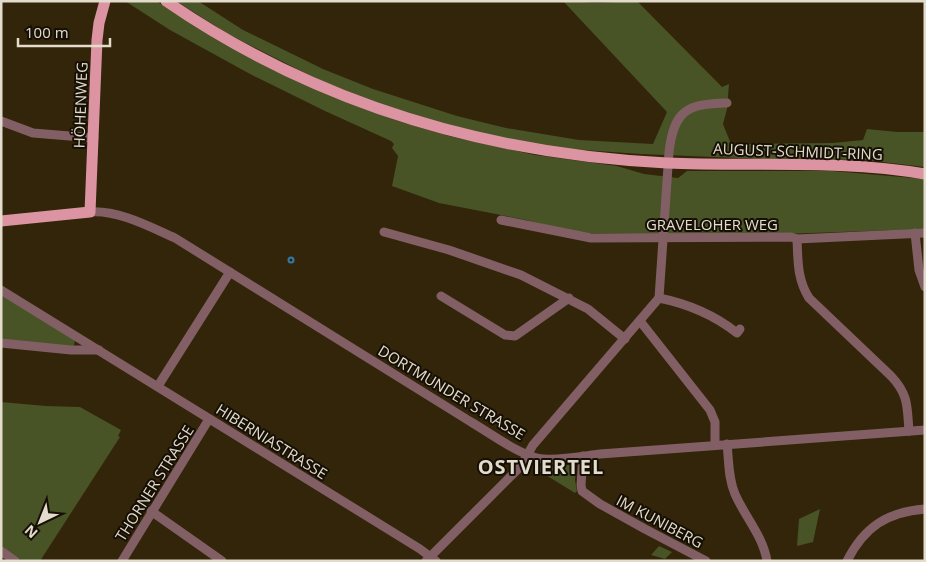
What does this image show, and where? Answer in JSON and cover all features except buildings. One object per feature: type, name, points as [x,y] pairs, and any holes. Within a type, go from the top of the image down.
[{"type":"main road","name":"HÖHENWEG","points":[[90,212],[97,40],[105,1]]},
{"type":"main road","name":"AUGUST-SCHMIDT-RING","points":[[166,1],[224,38],[318,85],[368,105],[424,124],[538,150],[611,159],[669,163],[840,166],[925,174]]},
{"type":"main road","name":"DORTMUNDER STRASSE","points":[[1,222],[90,212]]},
{"type":"street","points":[[431,559],[521,466],[533,444],[659,298],[671,137],[675,124],[689,109],[696,106],[727,103]]},
{"type":"street","points":[[1,121],[20,130],[33,133],[94,138]]},
{"type":"street","name":"DORTMUNDER STRASSE","points":[[90,212],[99,211],[125,218],[175,238],[471,422],[528,454],[546,458],[583,456],[925,430]]},
{"type":"street","name":"GRAVELOHER WEG","points":[[502,220],[591,238],[791,237],[797,239],[925,233]]},
{"type":"street","points":[[384,232],[486,262],[521,275],[588,308],[624,339]]},
{"type":"street","points":[[915,233],[919,270],[925,287]]},
{"type":"street","points":[[797,239],[798,273],[808,298],[891,376],[901,388],[906,398],[909,431]]},
{"type":"street","points":[[158,386],[230,272]]},
{"type":"street","name":"HIBERNIASTRASSE","points":[[1,290],[158,386],[431,559]]},
{"type":"street","points":[[441,296],[505,336],[510,337],[515,336],[569,298]]},
{"type":"street","points":[[659,298],[698,308],[720,320],[737,333],[740,329]]},
{"type":"street","points":[[640,321],[710,410],[715,422],[715,446]]},
{"type":"street","points":[[1,343],[71,350],[99,350]]},
{"type":"street","name":"THORNER STRASSE","points":[[122,561],[209,419]]},
{"type":"street","points":[[727,444],[730,482],[761,540],[767,561]]},
{"type":"street","name":"IM KUNIBERG","points":[[583,456],[580,485],[582,491],[612,511],[706,561]]},
{"type":"street","points":[[847,561],[863,534],[880,522],[907,510],[925,509]]},
{"type":"street","points":[[151,511],[222,561]]},
{"type":"street","points":[[1,551],[15,561]]},
{"type":"green space","points":[[125,1],[156,1],[239,51],[330,95],[401,122],[449,136],[535,155],[617,166],[644,174],[678,178],[687,171],[832,171],[925,179],[925,229],[754,235],[579,233],[526,220],[439,203],[392,186],[398,156],[392,148],[394,144],[391,141],[250,74],[170,30]]},
{"type":"green space","points":[[176,1],[198,1],[243,30],[323,69],[373,89],[457,116],[506,128],[579,140],[653,144],[667,112],[563,1],[597,3],[637,1],[722,87],[729,84],[727,109],[723,124],[731,144],[833,143],[863,140],[867,129],[925,132],[925,167],[865,160],[765,159],[641,154],[554,148],[501,138],[404,113],[319,80],[228,34]]},
{"type":"green space","points":[[1,293],[75,340],[73,347],[1,341]]},
{"type":"green space","points":[[1,402],[80,407],[121,430],[118,436],[120,437],[40,561],[21,561],[1,546]]},
{"type":"green space","points":[[565,465],[576,465],[575,480],[577,491],[575,493],[536,469],[536,467],[565,467]]},
{"type":"green space","points":[[820,509],[813,542],[797,546],[799,519]]},
{"type":"green space","points":[[659,546],[672,552],[665,559],[651,555]]},
{"type":"waterway","points":[[291,257],[294,260],[291,263],[288,260],[291,257]]},
{"type":"district","name":"OSTVIERTEL","points":[[541,466]]}]
